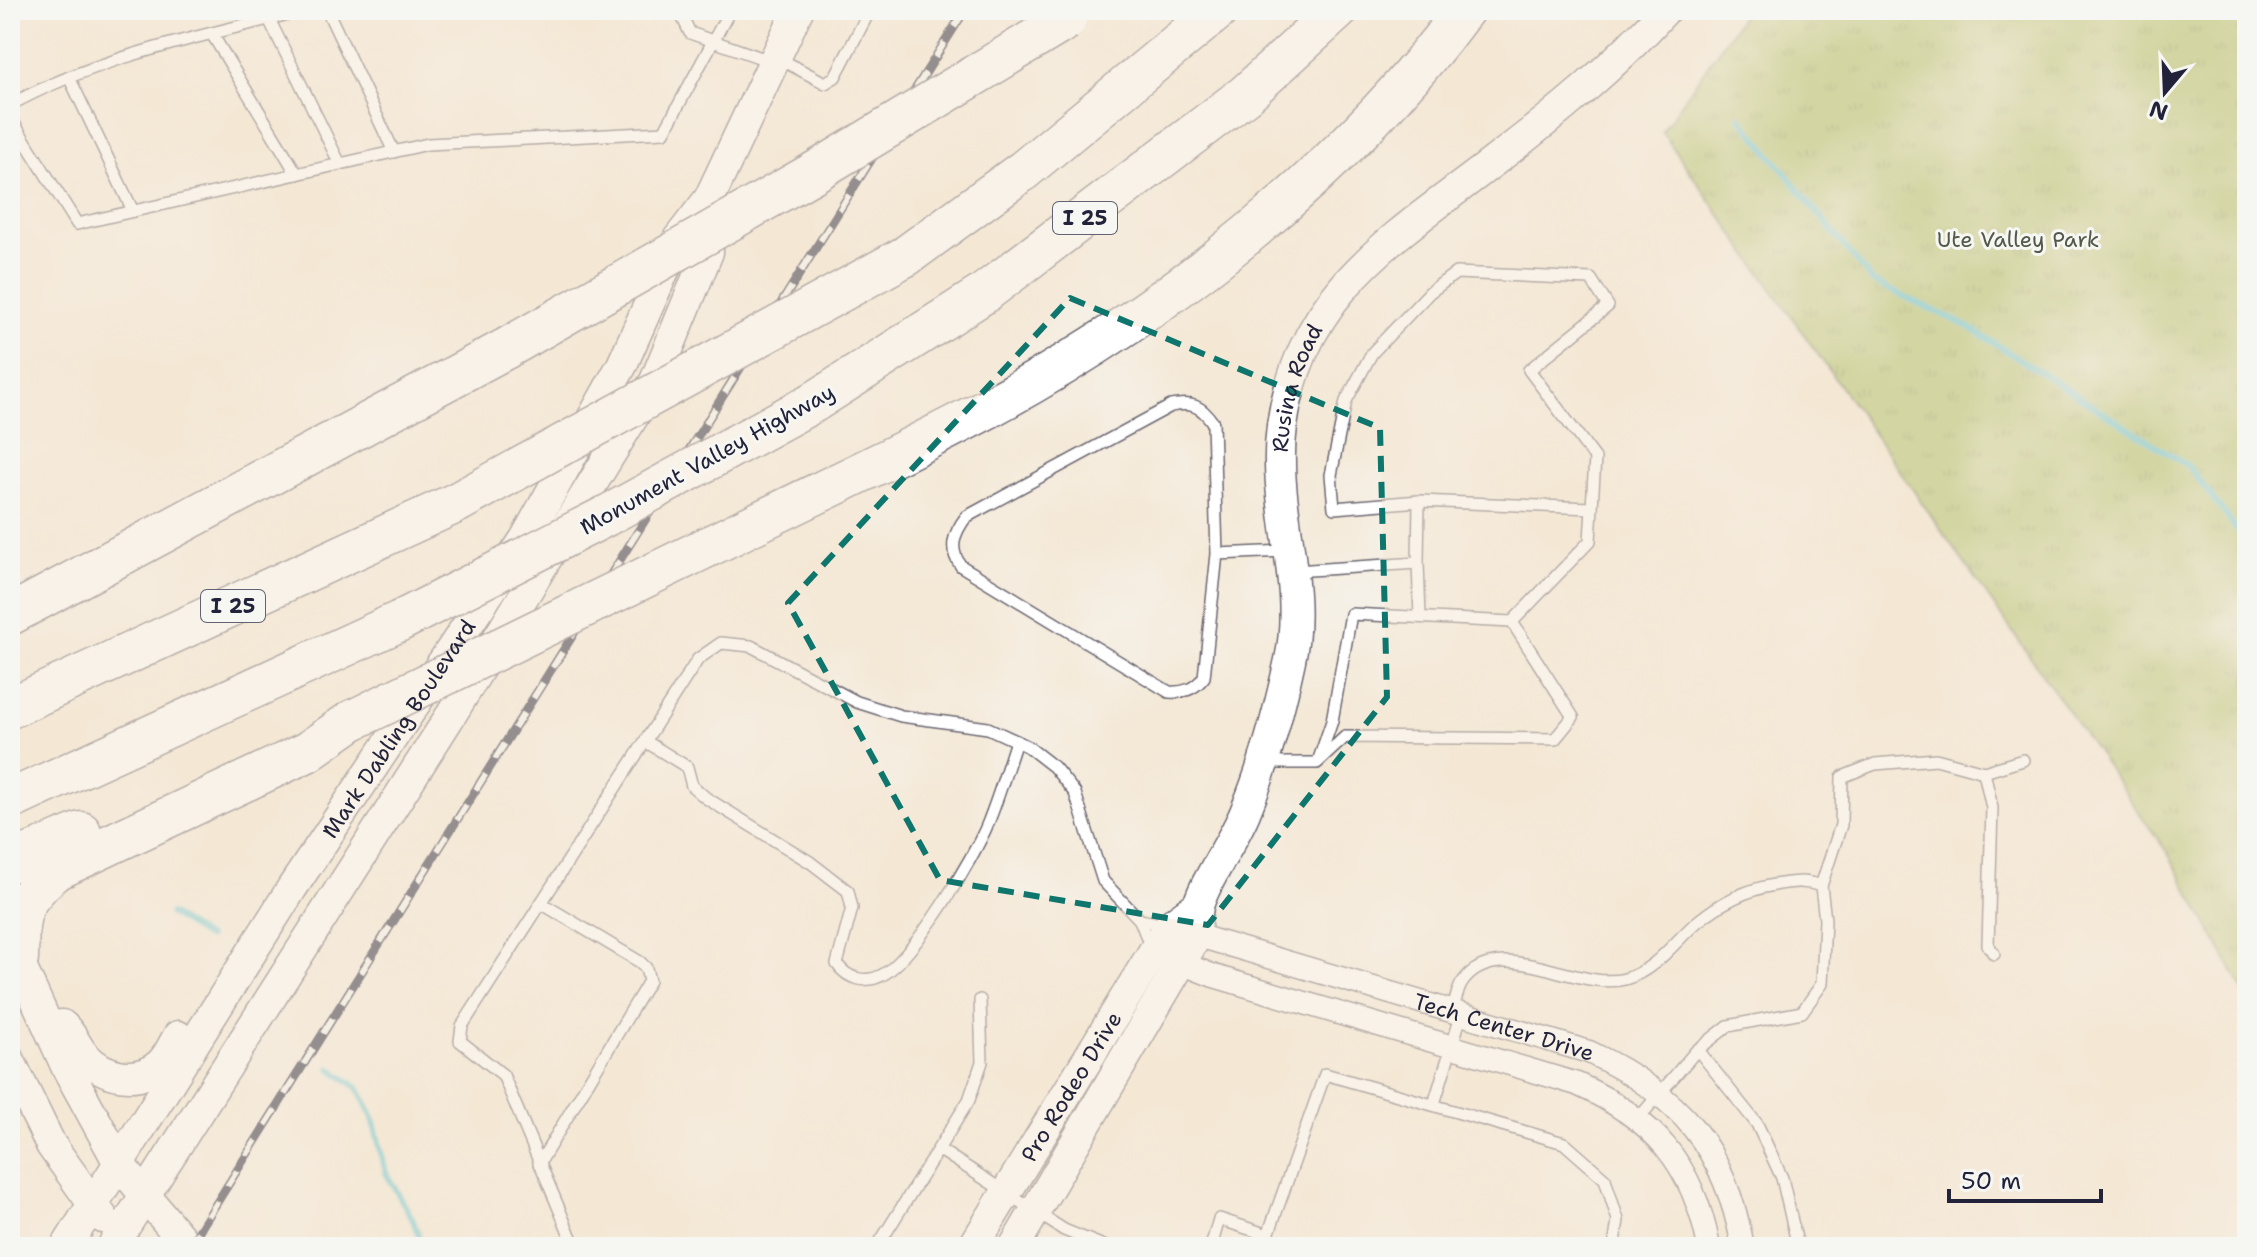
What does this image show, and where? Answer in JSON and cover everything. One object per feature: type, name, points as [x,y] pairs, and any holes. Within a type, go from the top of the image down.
[{"type":"highway","name":"I 25","points":[[10,708],[456,503],[906,256],[1024,170],[1218,10]]},
{"type":"highway","name":"Monument Valley Highway","points":[[10,800],[400,621],[606,516],[814,402],[1008,276],[1245,95],[1338,10]]},
{"type":"highway","points":[[14,951],[19,911],[35,889],[54,871],[351,721],[988,408],[1110,336],[1204,267],[1292,195],[1377,112],[1464,10]]},
{"type":"highway","points":[[10,615],[507,348],[813,173],[1073,15]]},
{"type":"highway","points":[[10,862],[305,746]]},
{"type":"street","name":"Mark Dabling Boulevard","points":[[66,1247],[222,998],[525,539],[622,365],[678,239],[709,199],[798,10]]},
{"type":"street","name":"Rusina Road","points":[[1164,934],[1198,905],[1230,848],[1264,763],[1291,655],[1295,613],[1279,471],[1287,402],[1304,350],[1343,284],[1405,226],[1509,150],[1605,71],[1665,10]]},
{"type":"street","name":"Mark Dabling Boulevard","points":[[119,1243],[451,715],[655,381],[708,252],[709,199]]},
{"type":"street","name":"Pro Rodeo Drive","points":[[973,1247],[1164,934],[1181,964],[1014,1247]]},
{"type":"street","name":"Tech Center Drive","points":[[1164,934],[1589,1052],[1624,1069],[1659,1093],[1694,1124],[1717,1160],[1735,1204],[1743,1247]]},
{"type":"street","points":[[14,951],[66,1066],[120,1165],[188,1247]]},
{"type":"street","name":"Tech Center Drive","points":[[1181,964],[1577,1084],[1608,1098],[1668,1146],[1687,1176],[1703,1214],[1709,1247]]},
{"type":"street","points":[[42,1012],[67,1028],[94,1065],[118,1076],[136,1076],[163,1062],[194,1009],[222,998]]},
{"type":"street","points":[[10,1061],[51,1145],[119,1243]]},
{"type":"lane","points":[[10,105],[69,77],[142,52],[304,10]]},
{"type":"lane","points":[[327,10],[394,152]]},
{"type":"lane","points":[[679,10],[690,33],[775,59],[825,83],[835,77],[870,10]]},
{"type":"lane","points":[[10,117],[77,224],[428,144],[664,132],[730,10]]},
{"type":"lane","points":[[269,19],[340,164]]},
{"type":"lane","points":[[212,34],[297,174]]},
{"type":"lane","points":[[69,77],[133,211]]},
{"type":"lane","points":[[1317,763],[1332,721],[1351,614],[1512,622],[1590,541],[1592,508],[1595,458],[1529,370],[1608,306],[1591,279],[1456,273],[1430,292],[1372,353],[1346,401],[1331,475],[1334,508],[1419,501],[1592,508]]},
{"type":"lane","points":[[1186,403],[1196,405],[1213,423],[1217,554],[1204,677],[1198,685],[1179,693],[1169,692],[961,566],[953,546],[955,532],[966,517],[1171,406],[1186,403]]},
{"type":"lane","points":[[1419,501],[1420,617]]},
{"type":"lane","points":[[1217,554],[1288,561],[1418,563]]},
{"type":"lane","points":[[1264,763],[1317,763],[1345,737],[1555,739],[1573,717],[1512,622]]},
{"type":"lane","points":[[575,1247],[503,1075],[460,1041],[462,1026],[698,659],[721,643],[751,646],[857,702],[901,716],[988,728],[1016,741],[1054,767],[1075,793],[1103,881],[1164,934]]},
{"type":"lane","points":[[645,741],[687,767],[692,786],[706,798],[810,862],[848,891],[852,908],[837,964],[844,975],[856,980],[883,975],[917,940],[988,824],[1016,741]]},
{"type":"lane","points":[[1638,1119],[1698,1050],[1728,1026],[1802,1012],[1822,984],[1825,920],[1821,886],[1841,825],[1842,777],[1875,764],[1936,759],[1984,772],[2023,760]]},
{"type":"lane","points":[[1984,772],[1992,808],[1988,945],[1994,954]]},
{"type":"lane","points":[[1434,1104],[1452,1046],[1461,983],[1478,969],[1503,961],[1535,965],[1571,977],[1605,981],[1626,979],[1665,953],[1699,921],[1746,891],[1805,880],[1821,886]]},
{"type":"lane","points":[[539,1164],[649,981],[646,968],[640,962],[541,903]]},
{"type":"lane","points":[[877,1247],[969,1100],[982,1062],[980,1000]]},
{"type":"lane","points":[[1698,1050],[1757,1124],[1782,1178],[1798,1247]]},
{"type":"lane","points":[[1211,1247],[1219,1219],[1268,1235],[1325,1074],[1564,1143],[1605,1179],[1618,1220],[1614,1247]]},
{"type":"lane","points":[[940,1150],[1064,1230],[1106,1247]]},
{"type":"highlighted area","points":[[1070,298],[1380,428],[1387,697],[1208,925],[940,880],[788,603]]},
{"type":"green space","name":"Ute Valley Park","points":[[1746,10],[2247,10],[2247,997],[2169,855],[1662,132]]},
{"type":"waterway","points":[[1740,117],[1873,282],[1969,327],[2188,466],[2247,543]]},
{"type":"waterway","points":[[170,914],[208,938]]},
{"type":"waterway","points":[[330,1068],[358,1088],[373,1118],[386,1173],[412,1218],[423,1247]]},
{"type":"railway","points":[[189,1247],[965,10]]}]
